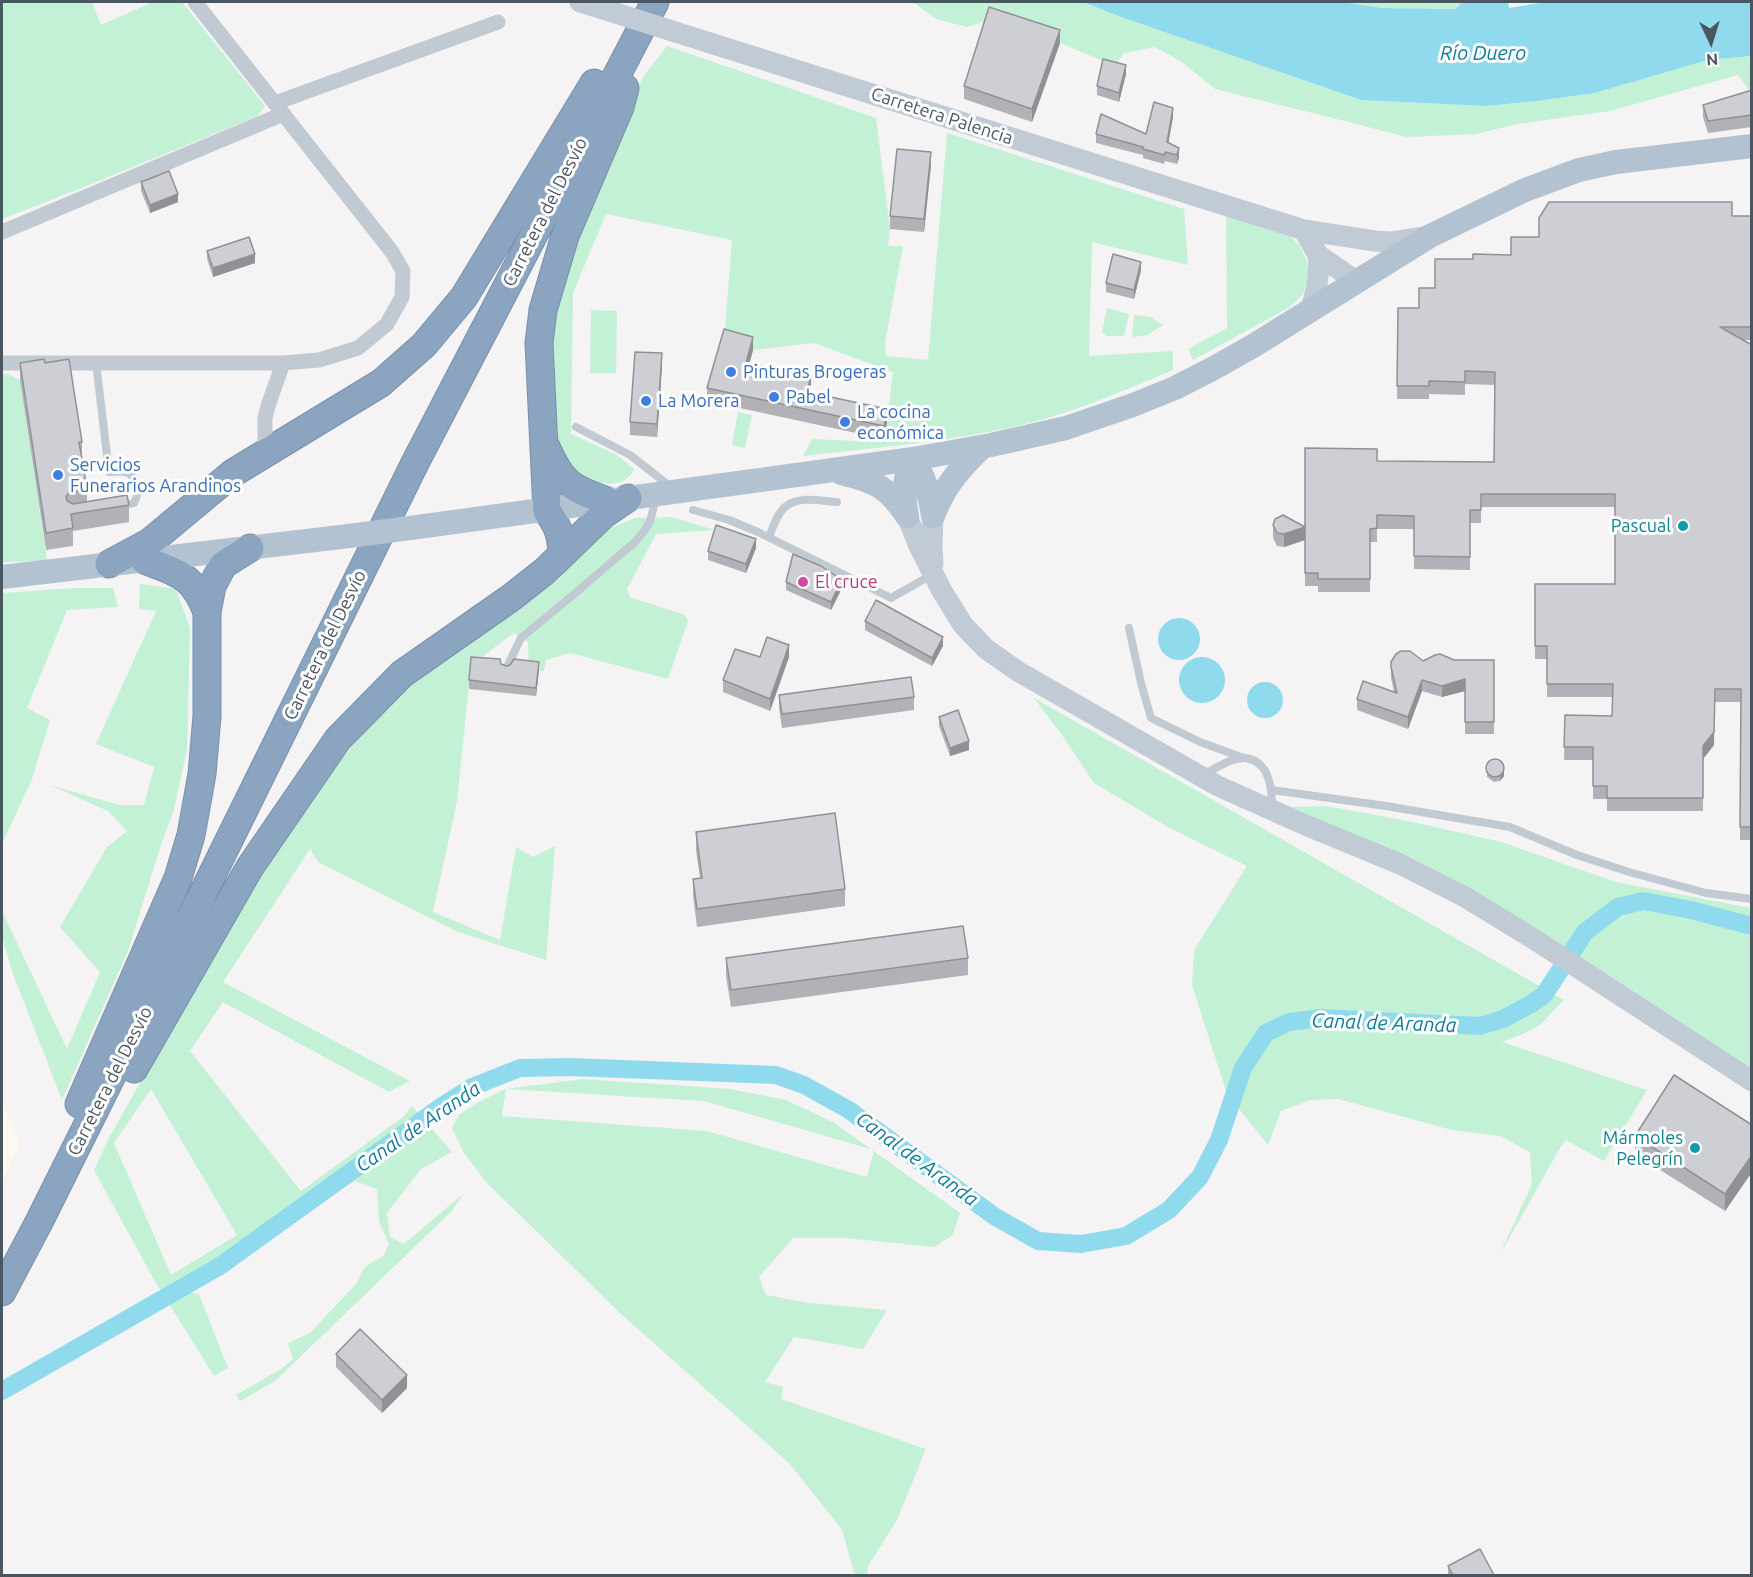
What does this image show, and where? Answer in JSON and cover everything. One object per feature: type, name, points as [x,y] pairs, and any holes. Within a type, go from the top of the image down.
[{"type":"highway","points":[[562,553],[561,535],[547,511],[539,343],[543,310],[565,236],[620,106],[649,12]]},
{"type":"highway","points":[[109,564],[150,542],[233,474],[381,383],[424,345],[464,297],[591,86],[649,12]]},
{"type":"highway","name":"Carretera del Desvío","points":[[2,1292],[415,463],[649,12]]},
{"type":"highway","points":[[543,440],[559,475],[579,491],[618,500]]},
{"type":"highway","points":[[35,1229],[110,1110],[250,867],[338,739],[402,674],[512,597],[545,571],[618,500]]},
{"type":"highway","points":[[35,1229],[71,1123],[178,878],[191,835],[202,774],[208,670],[207,612],[212,586],[223,565],[250,548]]},
{"type":"highway","points":[[144,561],[182,574],[201,595],[207,612]]},
{"type":"main road","points":[[3,576],[250,548],[618,500],[675,499],[982,447],[1066,428],[1133,405],[1214,368],[1430,236],[1525,190],[1579,170],[1616,162],[1752,146]]},
{"type":"main road","points":[[933,516],[940,497],[952,478],[982,447]]},
{"type":"main road","points":[[913,459],[928,489],[933,516]]},
{"type":"main road","points":[[907,516],[903,494],[905,476],[913,459]]},
{"type":"main road","points":[[830,471],[866,479],[895,499],[907,516]]},
{"type":"street","points":[[2,363],[283,363],[319,360],[358,348],[387,324],[402,297],[403,271],[392,252],[195,2]]},
{"type":"street","name":"Carretera Palencia","points":[[590,5],[1304,231],[1391,242],[1430,236]]},
{"type":"street","points":[[2,232],[279,108],[498,22]]},
{"type":"street","points":[[1304,231],[1318,255],[1356,281]]},
{"type":"street","points":[[1337,236],[1343,245],[1356,281]]},
{"type":"street","points":[[1310,310],[1317,293],[1318,255]]},
{"type":"street","points":[[266,453],[265,417],[283,363]]},
{"type":"street","points":[[907,516],[919,546],[942,591],[963,625],[986,649],[1019,672],[1218,786],[1272,800],[1464,897],[1752,1081]]},
{"type":"street","points":[[933,516],[934,573]]},
{"type":"lane","points":[[96,363],[109,472],[126,472],[134,478],[138,488],[134,503],[116,508]]},
{"type":"lane","points":[[576,427],[630,455],[675,499],[769,537],[891,598],[934,573]]},
{"type":"lane","points":[[506,669],[521,638],[634,542],[645,530],[654,511],[675,499]]},
{"type":"lane","points":[[769,537],[784,508],[794,502],[809,500],[837,502]]},
{"type":"lane","points":[[1129,627],[1151,718],[1200,742],[1259,763],[1266,772],[1272,800],[1386,806],[1510,827],[1577,855],[1629,872],[1706,893],[1752,899]]},
{"type":"lane","points":[[1200,776],[1227,763],[1244,758]]},
{"type":"shaded area","points":[[2,1103],[20,1143],[2,1183]]},
{"type":"green space","points":[[2,2],[92,2],[101,25],[153,2],[182,2],[265,106],[258,116],[2,219]]},
{"type":"green space","points":[[913,2],[1083,2],[1361,100],[1486,106],[1537,101],[1595,93],[1708,60],[1751,56],[1751,92],[1738,75],[1610,111],[1517,124],[1476,134],[1406,137],[1215,89],[1182,62],[1155,47],[1124,53],[1115,66],[1060,43],[989,20],[967,27],[936,19]]},
{"type":"green space","points":[[1342,2],[1462,2],[1455,9],[1383,8]]},
{"type":"green space","points":[[667,46],[876,118],[890,229],[888,246],[903,246],[885,343],[886,356],[928,360],[947,133],[1184,209],[1188,265],[1092,242],[1089,356],[1173,351],[1173,370],[1114,395],[1013,427],[935,441],[803,456],[812,439],[877,442],[884,439],[893,372],[814,343],[753,350],[724,342],[732,240],[606,214],[573,293],[571,434],[617,455],[634,469],[631,475],[622,482],[610,484],[579,477],[564,464],[556,434],[550,343],[555,300],[580,231],[643,77]]},
{"type":"green space","points":[[1226,216],[1291,237],[1300,246],[1306,259],[1309,271],[1307,282],[1303,294],[1290,307],[1193,360],[1188,349],[1227,328]]},
{"type":"green space","points":[[1107,308],[1129,314],[1124,336],[1107,336],[1102,332]]},
{"type":"green space","points":[[591,310],[617,311],[616,373],[590,373]]},
{"type":"green space","points":[[1134,315],[1150,317],[1163,325],[1147,335],[1132,337]]},
{"type":"green space","points":[[2,374],[8,374],[20,380],[47,561],[2,562]]},
{"type":"green space","points":[[738,412],[752,415],[745,448],[732,445]]},
{"type":"green space","points":[[672,517],[715,530],[656,534],[627,589],[630,597],[685,615],[688,621],[668,679],[570,653],[546,660],[544,671],[529,669],[528,642],[514,633],[471,665],[457,801],[433,912],[500,940],[516,847],[533,857],[555,846],[546,960],[458,932],[318,862],[310,849],[223,982],[410,1081],[389,1092],[223,1002],[190,1051],[301,1191],[403,1117],[412,1106],[452,1152],[421,1169],[387,1213],[390,1237],[404,1244],[463,1194],[452,1211],[275,1381],[240,1401],[236,1395],[281,1369],[293,1359],[288,1343],[310,1333],[356,1284],[365,1267],[384,1255],[389,1244],[379,1221],[377,1189],[355,1181],[317,1204],[247,1256],[182,1291],[199,1294],[228,1368],[214,1376],[153,1278],[94,1170],[110,1136],[270,854],[327,776],[364,732],[434,662],[518,611],[559,579],[598,533],[635,518]],"holes":[[[151,1089],[237,1235],[171,1275],[114,1143]]]},
{"type":"green space","points":[[140,584],[176,589],[190,628],[187,750],[174,810],[128,951],[62,1100],[13,974],[2,936],[2,911],[67,1049],[100,972],[60,927],[107,847],[127,831],[108,811],[50,785],[119,805],[144,805],[154,767],[96,744],[156,611],[139,609]]},
{"type":"green space","points":[[113,588],[118,607],[67,610],[27,708],[50,720],[32,779],[2,844],[2,593]]},
{"type":"green space","points":[[1034,698],[1564,1000],[1541,1024],[1502,1042],[1647,1090],[1604,1161],[1566,1140],[1499,1256],[1532,1184],[1530,1152],[1500,1136],[1452,1130],[1338,1099],[1310,1100],[1281,1111],[1268,1145],[1227,1094],[1192,985],[1194,950],[1247,866],[1168,827],[1094,783]]},
{"type":"green space","points":[[1326,806],[1413,822],[1501,842],[1616,882],[1751,908],[1751,1069],[1587,962],[1424,864],[1289,807]]},
{"type":"green space","points":[[583,1079],[730,1089],[786,1100],[833,1122],[871,1149],[704,1101],[506,1089],[502,1116],[707,1131],[867,1177],[874,1151],[960,1213],[953,1235],[934,1247],[845,1238],[793,1238],[759,1277],[766,1295],[809,1303],[887,1310],[863,1349],[794,1337],[765,1382],[783,1387],[781,1399],[926,1449],[897,1520],[868,1566],[867,1575],[855,1575],[842,1530],[790,1464],[621,1314],[486,1182],[464,1153],[452,1128],[459,1115],[505,1089]]},
{"type":"water","name":"Río Duero","points":[[1083,2],[1342,2],[1383,8],[1455,9],[1462,2],[1508,2],[1509,8],[1546,2],[1751,2],[1751,56],[1708,60],[1595,93],[1537,101],[1486,106],[1361,100]]},
{"type":"water","points":[[1179,618],[1194,624],[1200,639],[1194,654],[1179,660],[1164,654],[1158,639],[1164,624]]},
{"type":"water","points":[[1207,657],[1219,663],[1224,671],[1224,689],[1219,697],[1211,702],[1197,703],[1189,700],[1182,693],[1179,675],[1182,667],[1189,660]]},
{"type":"water","points":[[1265,682],[1277,688],[1283,700],[1277,712],[1265,718],[1253,712],[1247,700],[1253,688]]},
{"type":"building","points":[[989,7],[1060,30],[1032,109],[964,86]]},
{"type":"building","points":[[1103,59],[1126,65],[1119,93],[1097,86]]},
{"type":"building","points":[[1752,90],[1752,115],[1708,121],[1703,105]]},
{"type":"building","points":[[1154,102],[1173,108],[1167,142],[1179,148],[1177,155],[1165,152],[1164,155],[1096,134],[1101,114],[1146,134]]},
{"type":"building","points":[[897,149],[931,152],[924,219],[890,216]]},
{"type":"building","points":[[169,171],[178,194],[150,205],[141,182]]},
{"type":"building","name":"Pascual","points":[[1549,202],[1732,202],[1732,216],[1752,216],[1752,327],[1720,327],[1752,345],[1752,827],[1740,827],[1741,689],[1715,689],[1714,732],[1703,746],[1703,798],[1607,798],[1607,786],[1593,786],[1593,747],[1564,747],[1565,715],[1612,716],[1613,684],[1547,684],[1547,646],[1535,646],[1535,584],[1615,584],[1615,494],[1481,494],[1481,510],[1470,510],[1470,557],[1414,556],[1414,516],[1377,515],[1377,528],[1370,529],[1370,579],[1318,579],[1318,573],[1305,573],[1305,448],[1377,449],[1377,461],[1494,462],[1495,372],[1465,371],[1465,382],[1429,381],[1429,386],[1397,386],[1398,308],[1419,308],[1419,288],[1435,288],[1435,259],[1473,259],[1473,254],[1511,255],[1511,237],[1539,237],[1539,218]]},
{"type":"building","points":[[249,237],[255,254],[213,268],[207,251]]},
{"type":"building","points":[[1113,254],[1141,262],[1134,290],[1106,283]]},
{"type":"building","points":[[724,329],[753,337],[746,363],[811,375],[807,392],[887,409],[884,426],[707,388]]},
{"type":"building","name":"La Morera","points":[[635,352],[662,353],[657,424],[630,422]]},
{"type":"building","name":"Servicios Funerarios Arandinos","points":[[44,359],[45,363],[69,359],[87,489],[69,493],[66,496],[67,501],[73,504],[127,495],[129,505],[71,514],[73,528],[46,533],[20,363]]},
{"type":"building","points":[[1283,515],[1305,527],[1284,534],[1277,533],[1273,525],[1275,519]]},
{"type":"building","points":[[716,525],[756,539],[746,564],[708,551]]},
{"type":"building","points":[[793,554],[821,566],[842,580],[831,602],[786,582]]},
{"type":"building","points":[[876,600],[943,637],[932,658],[865,621]]},
{"type":"building","points":[[767,637],[789,645],[770,699],[723,680],[735,649],[760,657]]},
{"type":"building","points":[[1401,651],[1410,651],[1423,661],[1440,654],[1454,660],[1494,660],[1494,722],[1465,722],[1465,679],[1442,686],[1422,680],[1408,717],[1357,699],[1363,681],[1397,693],[1391,662]]},
{"type":"building","points":[[471,657],[500,659],[501,664],[506,666],[510,665],[514,659],[539,662],[536,688],[469,680]]},
{"type":"building","points":[[911,677],[914,697],[782,714],[779,695]]},
{"type":"building","points":[[958,710],[969,741],[950,748],[939,717]]},
{"type":"building","points":[[1495,759],[1501,762],[1504,768],[1501,774],[1495,777],[1489,774],[1486,768],[1489,762]]},
{"type":"building","points":[[835,813],[845,889],[697,909],[693,879],[702,878],[696,832]]},
{"type":"building","points":[[963,926],[968,958],[731,990],[726,958]]},
{"type":"building","name":"Mármoles Pelegrín","points":[[1674,1075],[1752,1125],[1752,1155],[1725,1194],[1635,1136]]},
{"type":"building","points":[[360,1329],[407,1375],[382,1400],[336,1354]]},
{"type":"building","points":[[1480,1549],[1494,1575],[1453,1575],[1448,1566]]},
{"type":"waterway","name":"Canal de Aranda","points":[[2,1391],[220,1266],[442,1106],[472,1087],[520,1068],[571,1067],[776,1075],[804,1085],[849,1110],[994,1216],[1038,1241],[1081,1244],[1126,1236],[1169,1210],[1200,1177],[1219,1140],[1243,1068],[1266,1033],[1289,1022],[1321,1018],[1480,1026],[1503,1019],[1544,995],[1585,932],[1618,907],[1643,901],[1691,910],[1752,926]]},
{"type":"place","name":"Pinturas Brogeras","points":[[731,372]]},
{"type":"place","name":"Pabel","points":[[774,397]]},
{"type":"place","name":"La Morera","points":[[646,401]]},
{"type":"place","name":"La cocina económica","points":[[845,422]]},
{"type":"place","name":"Servicios Funerarios Arandinos","points":[[58,475]]},
{"type":"place","name":"Pascual","points":[[1683,526]]},
{"type":"place","name":"El cruce","points":[[803,582]]},
{"type":"place","name":"Mármoles Pelegrín","points":[[1695,1148]]}]
